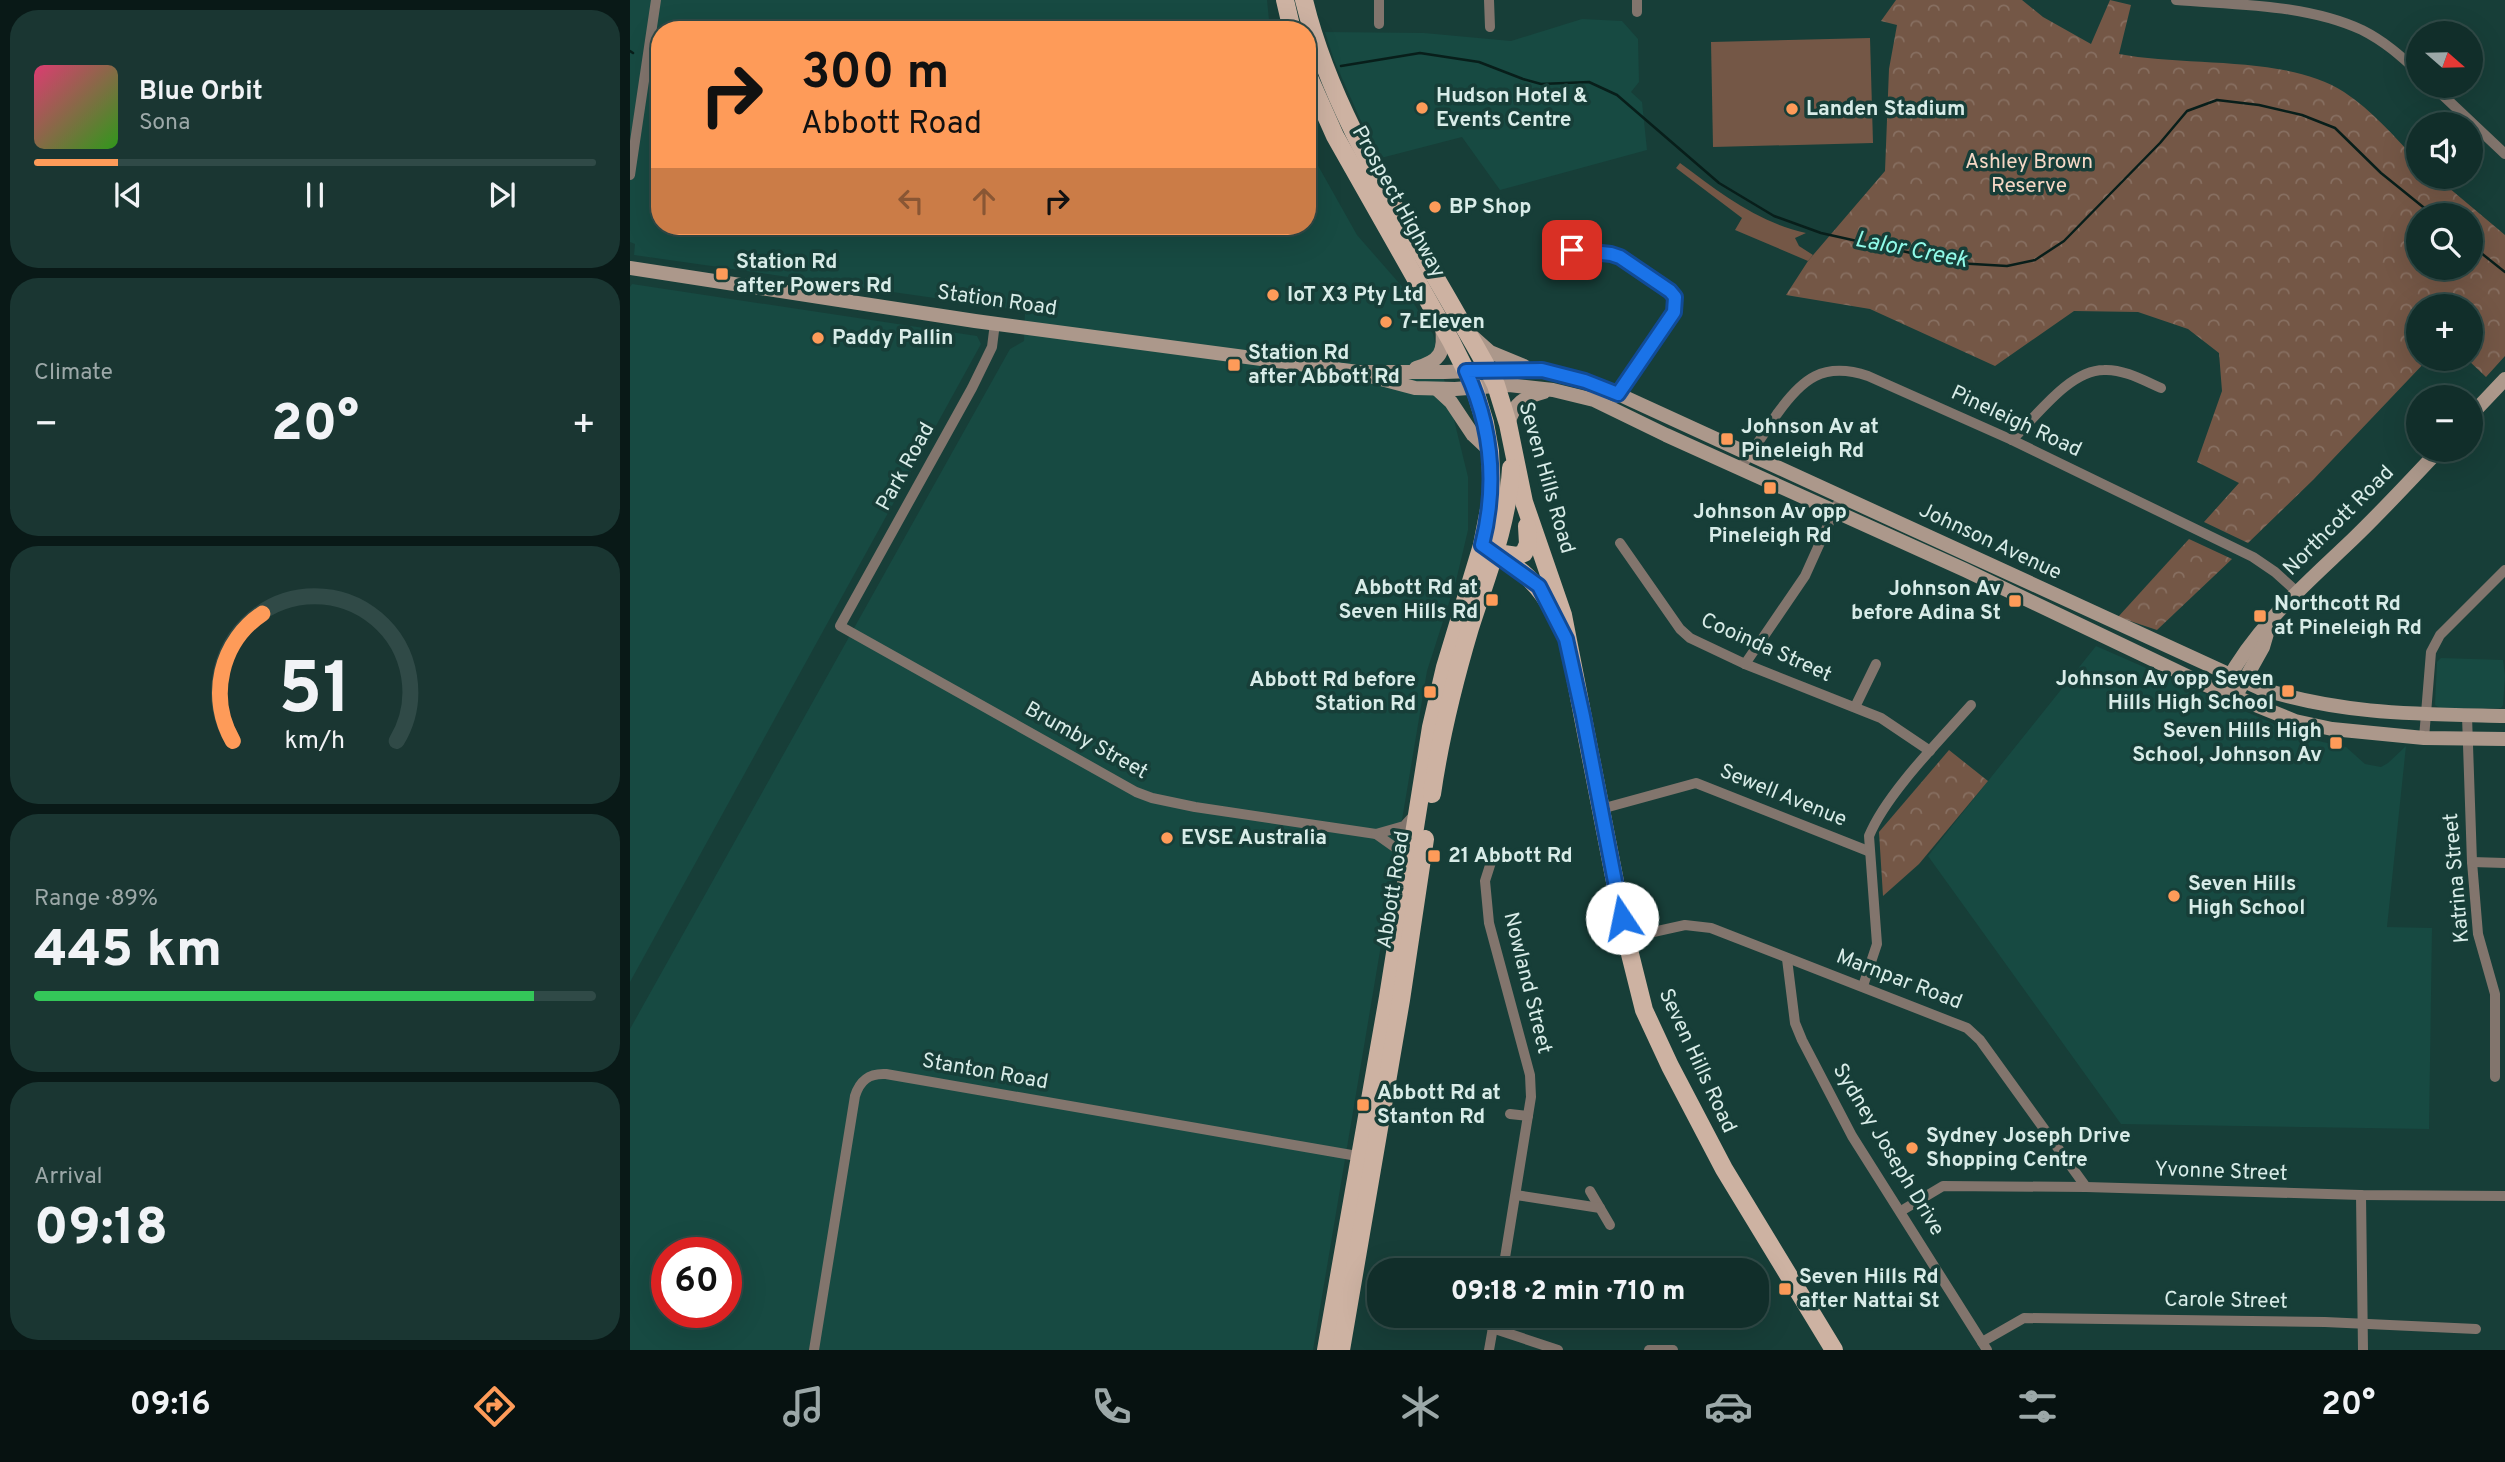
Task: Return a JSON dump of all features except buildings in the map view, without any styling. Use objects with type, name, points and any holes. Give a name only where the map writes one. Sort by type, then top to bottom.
[{"type":"main road","points":[[1285,0],[1290,21]]},
{"type":"main road","name":"Prospect Highway","points":[[1304,0],[1311,21]]},
{"type":"main road","name":"Prospect Highway","points":[[1316,38],[1324,64],[1354,131],[1492,377]]},
{"type":"main road","name":"Prospect Highway","points":[[1316,94],[1335,136],[1470,379]]},
{"type":"main road","name":"Station Road","points":[[630,268],[995,323],[1358,372],[1405,372],[1470,379]]},
{"type":"main road","points":[[1405,372],[1429,364],[1440,355],[1443,343],[1441,326]]},
{"type":"main road","points":[[1466,331],[1490,352],[1542,370]]},
{"type":"main road","name":"Johnson Avenue","points":[[1470,379],[1542,370],[1585,381],[1666,435],[2275,714],[2311,725],[2424,738],[2505,739]]},
{"type":"main road","name":"Station Road","points":[[1358,372],[1399,385],[1438,390],[1470,379]]},
{"type":"main road","name":"Johnson Avenue","points":[[1492,377],[1614,400],[1841,496],[2237,679],[2297,700],[2323,706],[2426,716],[2505,716]]},
{"type":"main road","name":"Seven Hills Road","points":[[1492,377],[1508,424],[1524,502],[1563,615],[1626,938],[1644,1010],[1724,1169],[1834,1350]]},
{"type":"main road","name":"Seven Hills Road","points":[[1470,379],[1485,423],[1490,451]]},
{"type":"main road","points":[[2483,402],[2505,379]]},
{"type":"main road","points":[[1438,390],[1451,402],[1473,435],[1490,451]]},
{"type":"main road","points":[[1508,424],[1513,410],[1523,399],[1553,390]]},
{"type":"main road","name":"Abbott Road","points":[[1340,1350],[1401,917],[1438,692],[1508,500],[1511,443]]},
{"type":"main road","name":"Abbott Road","points":[[1326,1350],[1367,1158],[1438,760],[1488,549],[1492,494],[1490,451]]},
{"type":"main road","name":"Northcott Road","points":[[2229,695],[2237,679],[2263,647],[2271,622],[2297,592],[2377,516],[2428,462]]},
{"type":"main road","points":[[1488,549],[1517,556],[1527,550],[1524,502]]},
{"type":"main road","name":"Seven Hills Road","points":[[1488,549],[1539,586],[1566,639]]},
{"type":"street","points":[[653,21],[656,0]]},
{"type":"street","points":[[1379,0],[1379,24]]},
{"type":"street","points":[[1489,0],[1490,27]]},
{"type":"street","points":[[2176,0],[2319,15],[2372,36],[2406,61]]},
{"type":"street","points":[[630,175],[651,34]]},
{"type":"street","points":[[2445,98],[2505,154]]},
{"type":"street","points":[[1552,248],[1620,257],[1674,296],[1674,312],[1614,400]]},
{"type":"street","name":"Park Road","points":[[840,626],[972,388],[992,346],[995,323]]},
{"type":"street","points":[[2012,440],[2062,390],[2088,372],[2106,369],[2161,387]]},
{"type":"street","name":"Pineleigh Road","points":[[1740,468],[1800,385],[1818,374],[1835,370],[1852,371],[2012,440],[2253,557],[2297,592]]},
{"type":"street","points":[[1745,664],[1805,576],[1841,496]]},
{"type":"street","name":"Cooinda Street","points":[[1620,543],[1680,629],[1690,638],[1745,664],[1855,707],[1896,727],[1930,751]]},
{"type":"street","points":[[2424,738],[2431,652],[2440,635],[2505,570]]},
{"type":"street","name":"Brumby Street","points":[[840,626],[1152,799],[1376,834],[1404,827],[1418,807]]},
{"type":"street","points":[[1855,707],[1876,664]]},
{"type":"street","points":[[1864,986],[1877,944],[1868,851],[1869,836],[1875,822],[1930,751],[1971,705]]},
{"type":"street","name":"Katrina Street","points":[[2467,716],[2472,862],[2478,934],[2495,994],[2495,1077]]},
{"type":"street","name":"Sewell Avenue","points":[[1601,808],[1696,783],[1868,851]]},
{"type":"street","points":[[1376,834],[1400,851],[1402,864],[1398,893],[1401,917]]},
{"type":"street","name":"Nowland Street","points":[[1492,859],[1485,881],[1489,923],[1530,1075],[1531,1097],[1505,1258]]},
{"type":"street","points":[[2472,862],[2505,863]]},
{"type":"street","name":"Marnpar Road","points":[[1626,938],[1685,925],[1711,928],[1967,1028],[1980,1040],[2087,1187]]},
{"type":"street","name":"Sydney Joseph Drive","points":[[1787,959],[1795,1023],[1802,1040],[1852,1136],[1984,1346]]},
{"type":"street","name":"Stanton Road","points":[[814,1350],[855,1096],[858,1085],[870,1075],[886,1074],[1367,1158]]},
{"type":"street","points":[[1510,1114],[1528,1116]]},
{"type":"street","name":"Yvonne Street","points":[[1900,1211],[1943,1186],[2505,1196]]},
{"type":"street","points":[[1590,1191],[1610,1225]]},
{"type":"street","points":[[1516,1195],[1600,1208]]},
{"type":"street","points":[[2361,1195],[2363,1350]]},
{"type":"street","name":"Carole Street","points":[[1984,1346],[2024,1318],[2311,1322],[2476,1329]]},
{"type":"street","points":[[1489,1350],[1492,1328],[1558,1350]]},
{"type":"street","points":[[1649,1350],[1673,1350]]},
{"type":"shaded area","points":[[630,0],[1267,0],[1269,21],[651,21],[651,235],[1316,235],[1316,162],[1357,235],[1406,291],[1433,334],[1468,477],[1468,530],[1456,581],[1427,671],[1313,1350],[630,1350],[630,1029],[1010,349],[1024,341],[1025,311],[634,255],[635,244],[630,242]]},
{"type":"shaded area","points":[[1582,19],[1622,21],[1638,39],[1639,82],[1631,92],[1642,102],[1647,150],[1500,190],[1462,137],[1381,158],[1360,119],[1334,60],[1325,32],[1424,33],[1511,41]]},
{"type":"shaded area","points":[[632,284],[977,336],[981,344],[630,982],[630,287]]},
{"type":"shaded area","name":"Seven Hills High School","points":[[2096,646],[2272,723],[2286,734],[2346,747],[2365,764],[2381,767],[2406,746],[2387,927],[2432,928],[2429,1129],[2121,1124],[1928,856]]},
{"type":"shaded area","points":[[2441,658],[2503,660],[2505,676],[2501,708],[2440,708],[2435,705],[2437,662]]},
{"type":"green space","name":"Ashley Brown Reserve","points":[[1896,0],[2022,0],[2043,17],[2091,44],[2110,0],[2131,5],[2119,54],[2266,67],[2321,80],[2344,92],[2373,115],[2406,149],[2406,189],[2450,189],[2467,203],[2406,203],[2406,280],[2483,280],[2483,217],[2505,235],[2505,356],[2486,377],[2480,371],[2483,371],[2483,294],[2406,294],[2406,371],[2417,371],[2313,480],[2248,543],[2204,522],[2239,483],[2197,462],[2222,391],[2219,353],[2188,329],[2138,312],[2074,311],[1995,366],[1870,309],[1786,295],[1808,261],[1885,171],[1889,69],[1897,25],[1881,21]]},
{"type":"green space","name":"Landen Stadium","points":[[1870,38],[1873,143],[1713,147],[1711,42]]},
{"type":"green space","points":[[1680,163],[1755,214],[1806,233],[1795,238],[1799,246],[1813,255],[1808,261],[1735,230],[1742,218],[1676,168]]},
{"type":"green space","points":[[2189,539],[2232,559],[2157,630],[2118,617]]},
{"type":"green space","points":[[1949,750],[1988,781],[1919,864],[1883,896],[1879,832]]},
{"type":"waterway","name":"Lalor Creek","points":[[1341,66],[1420,53],[1479,62],[1541,84],[1589,82],[1617,95],[1719,183],[1774,216],[1821,233],[1956,263],[2007,266],[2035,260],[2064,241],[2160,143],[2187,111],[2217,100],[2259,105],[2302,115],[2335,128],[2381,173],[2418,203]]},
{"type":"waterway","name":"Lalor Creek","points":[[2483,255],[2505,272]]},
{"type":"place","name":"Hudson Hotel & Events Centre","points":[[1422,108]]},
{"type":"place","name":"Landen Stadium","points":[[1792,109]]},
{"type":"place","name":"BP Shop","points":[[1435,207]]},
{"type":"place","name":"Station Rd after Powers Rd","points":[[722,274]]},
{"type":"place","name":"IoT X3 Pty Ltd","points":[[1273,295]]},
{"type":"place","name":"7-Eleven","points":[[1386,322]]},
{"type":"place","name":"Paddy Pallin","points":[[818,338]]},
{"type":"place","name":"Station Rd after Abbott Rd","points":[[1234,365]]},
{"type":"place","name":"Johnson Av at Pineleigh Rd","points":[[1727,439]]},
{"type":"place","name":"Johnson Av opp Pineleigh Rd","points":[[1770,488]]},
{"type":"place","name":"Abbott Rd at Seven Hills Rd","points":[[1492,600]]},
{"type":"place","name":"Johnson Av before Adina St","points":[[2015,601]]},
{"type":"place","name":"Northcott Rd at Pineleigh Rd","points":[[2260,616]]},
{"type":"place","name":"Johnson Av opp Seven Hills High School","points":[[2288,691]]},
{"type":"place","name":"Abbott Rd before Station Rd","points":[[1430,692]]},
{"type":"place","name":"Seven Hills High School, Johnson Av","points":[[2336,743]]},
{"type":"place","name":"EVSE Australia","points":[[1167,838]]},
{"type":"place","name":"21 Abbott Rd","points":[[1434,856]]},
{"type":"place","name":"Seven Hills High School","points":[[2174,896]]},
{"type":"place","name":"Abbott Rd at Stanton Rd","points":[[1363,1105]]},
{"type":"place","name":"Sydney Joseph Drive Shopping Centre","points":[[1912,1148]]},
{"type":"place","name":"Seven Hills Rd after Nattai St","points":[[1785,1289]]},
{"type":"route","points":[[1572,250],[1620,257],[1675,297],[1674,312],[1618,394],[1585,381],[1542,370],[1466,371],[1478,398],[1490,451],[1492,494],[1482,545],[1539,586],[1566,639],[1622,918]]}]
